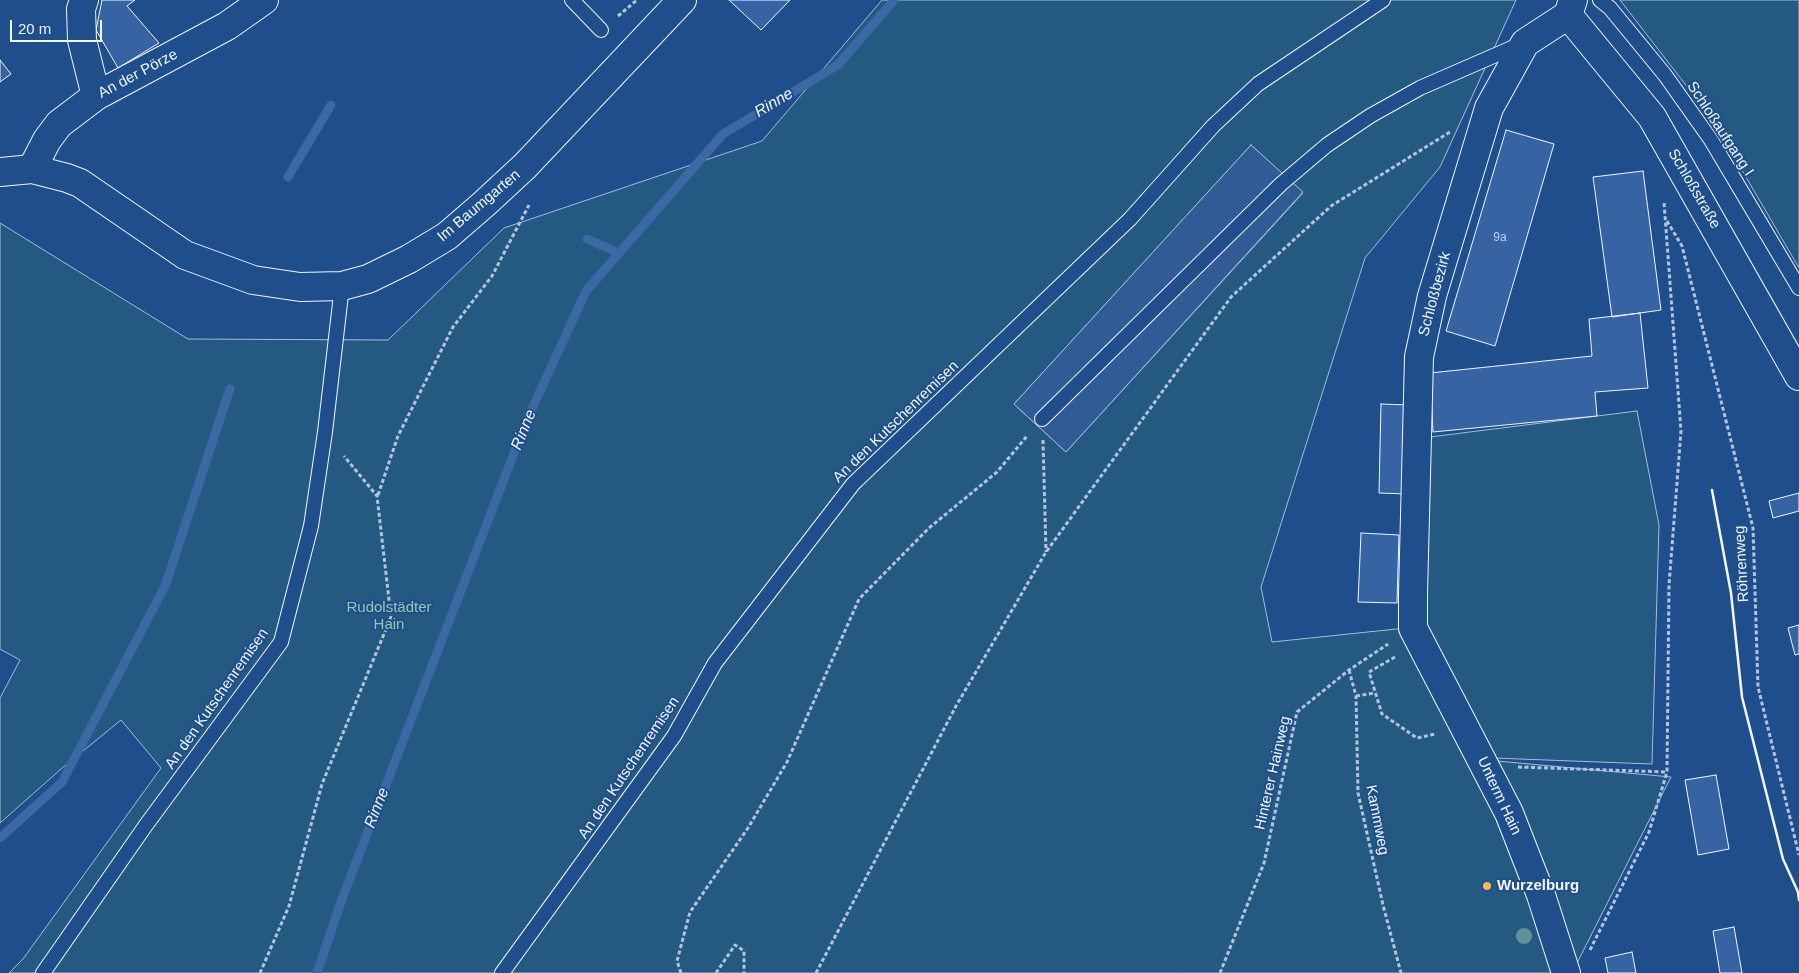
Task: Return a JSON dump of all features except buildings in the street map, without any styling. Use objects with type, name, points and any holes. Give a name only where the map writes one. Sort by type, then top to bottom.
[{"type":"street","points":[[84,0],[81,9],[82,40],[96,96]]},
{"type":"street","name":"An der Pörze","points":[[32,169],[47,140],[60,124],[96,96],[227,26],[264,0]]},
{"type":"street","name":"Im Baumgarten","points":[[0,172],[32,169],[67,178],[80,184],[185,255],[252,280],[300,287],[342,286],[368,280],[409,259],[447,236],[525,166],[682,0]]},
{"type":"street","name":"Schloßbezirk","points":[[1413,628],[1419,357],[1432,296],[1489,108],[1525,43],[1571,7]]},
{"type":"street","name":"Schloßstraße","points":[[1571,7],[1652,117],[1799,376]]},
{"type":"street","name":"Unterm Hain","points":[[1413,628],[1509,813],[1541,896],[1566,973]]},
{"type":"lane","points":[[572,0],[601,30]]},
{"type":"lane","name":"An den Kutschenremisen","points":[[502,973],[674,736],[715,663],[853,484],[1130,219],[1213,126],[1258,84],[1383,0]]},
{"type":"lane","name":"Schloßaufgang I","points":[[1600,0],[1610,8],[1665,75],[1711,140],[1799,288]]},
{"type":"lane","points":[[1042,419],[1281,184],[1327,145],[1370,116],[1420,88],[1525,43]]},
{"type":"lane","name":"An den Kutschenremisen","points":[[43,973],[146,825],[281,642],[311,526],[325,432],[342,286]]},
{"type":"path","points":[[816,973],[956,706],[1046,552],[1232,297],[1331,206],[1489,108]]},
{"type":"path","points":[[260,973],[289,906],[322,784],[391,617],[377,496],[398,436],[453,328],[492,276],[533,196],[525,166]]},
{"type":"path","name":"Röhrenweg","points":[[1667,772],[1669,585],[1681,431],[1667,220],[1682,246],[1753,528],[1758,687],[1799,855]]},
{"type":"path","points":[[1042,419],[1046,552]]},
{"type":"path","points":[[681,973],[677,961],[690,912],[748,828],[788,762],[859,599],[929,528],[997,472],[1042,419]]},
{"type":"path","points":[[325,432],[377,496]]},
{"type":"path","points":[[1413,628],[1409,650],[1370,672],[1382,714],[1418,738],[1464,726]]},
{"type":"path","name":"Hinterer Hainweg","points":[[1220,973],[1264,864],[1297,712],[1349,670],[1413,628]]},
{"type":"path","name":"Kammweg","points":[[1349,670],[1356,696],[1358,793],[1383,905],[1401,973]]},
{"type":"path","points":[[1356,696],[1375,693]]},
{"type":"path","points":[[1486,766],[1667,772],[1649,832],[1587,955]]},
{"type":"path","points":[[716,973],[735,945],[744,950],[744,973]]},
{"type":"green space","name":"Rudolstädter Hain","points":[[882,0],[1516,0],[1440,167],[1365,258],[1261,587],[1272,642],[1406,628],[1475,759],[1671,777],[1572,973],[9,973],[23,959],[161,768],[121,720],[61,769],[0,823],[0,698],[20,660],[0,649],[0,223],[188,339],[388,340],[504,228],[762,141]],"holes":[[[1251,145],[1303,193],[1066,452],[1014,404]]]},
{"type":"green space","points":[[1620,0],[1799,0],[1799,268],[1739,165],[1692,93]]},
{"type":"green space","points":[[1637,411],[1659,525],[1652,764],[1493,758],[1424,633],[1430,437]]},
{"type":"shaded area","points":[[1251,145],[1303,192],[1066,452],[1014,404]]},
{"type":"waterway","name":"Rinne","points":[[317,973],[342,899],[526,422],[586,291],[723,134],[838,65],[894,0]]},
{"type":"waterway","name":"Rinne","points":[[288,177],[331,105]]},
{"type":"waterway","points":[[587,239],[619,253]]},
{"type":"waterway","name":"Rinne","points":[[0,838],[62,782],[165,586],[230,389]]},
{"type":"wall","points":[[1712,490],[1731,593],[1742,697],[1783,859],[1798,892],[1799,900]]},
{"type":"place","name":"Wurzelburg","points":[[1487,886]]}]
